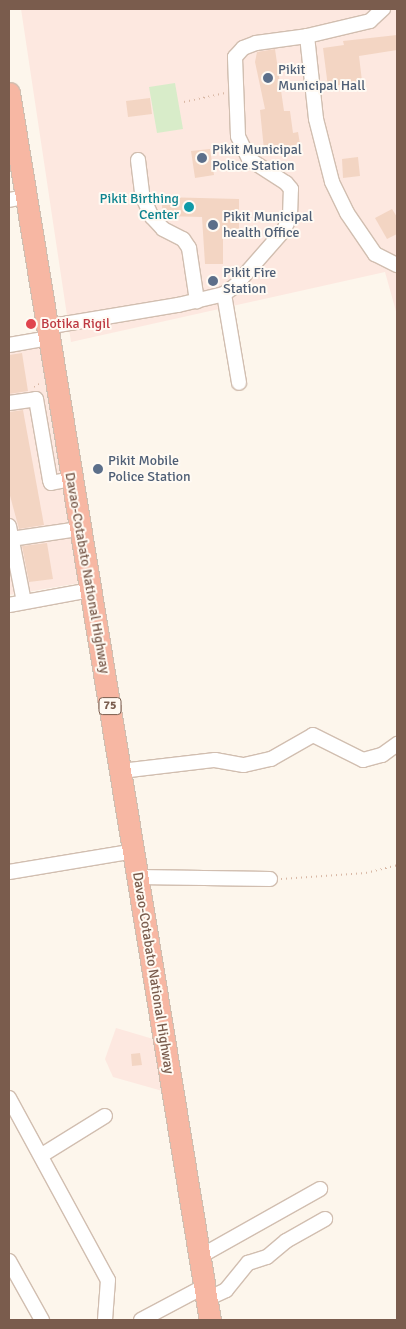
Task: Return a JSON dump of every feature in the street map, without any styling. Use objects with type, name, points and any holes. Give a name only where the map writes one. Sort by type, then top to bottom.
[{"type":"highway","name":"Davao-Cotabato National Highway","points":[[9,93],[17,198],[47,332],[121,771],[210,1320]]},
{"type":"street","points":[[9,345],[47,332],[224,294],[246,274],[284,230],[290,216],[292,198],[286,183],[256,165],[245,154],[238,136],[235,57],[239,52],[256,43],[307,36],[375,20],[383,9]]},
{"type":"street","points":[[307,36],[316,119],[332,182],[347,213],[375,254],[397,265]]},
{"type":"street","points":[[138,160],[142,195],[152,217],[163,229],[183,239],[189,248],[197,301]]},
{"type":"street","points":[[224,294],[239,383]]},
{"type":"street","points":[[9,403],[36,399],[51,483],[71,479]]},
{"type":"street","points":[[39,421],[61,417]]},
{"type":"street","points":[[24,602],[11,542],[79,529]]},
{"type":"street","points":[[9,605],[90,590]]},
{"type":"street","points":[[121,771],[215,760],[244,765],[279,755],[313,735],[363,760],[382,755],[397,744]]},
{"type":"street","points":[[9,872],[134,851]]},
{"type":"street","points":[[138,877],[270,879]]},
{"type":"street","points":[[9,1098],[42,1155],[108,1280],[104,1320]]},
{"type":"street","points":[[42,1155],[105,1116]]},
{"type":"street","points":[[199,1257],[320,1189]]},
{"type":"street","points":[[141,1320],[206,1292],[226,1290],[248,1263],[267,1257],[286,1241],[325,1218]]},
{"type":"street","points":[[9,1261],[42,1320]]},
{"type":"path","points":[[184,102],[235,91]]},
{"type":"path","points":[[270,879],[366,873],[397,865]]},
{"type":"shaded area","points":[[21,9],[397,9],[397,315],[385,272],[71,342]]},
{"type":"shaded area","points":[[42,345],[80,583],[9,595],[9,351]]},
{"type":"shaded area","points":[[116,1028],[160,1041],[166,1092],[113,1077],[105,1059]]},
{"type":"green space","points":[[175,83],[183,129],[157,133],[149,87]]},
{"type":"building","points":[[397,35],[397,50],[359,56],[362,81],[328,87],[323,48],[344,45],[343,41]]},
{"type":"building","points":[[275,49],[284,111],[290,111],[293,133],[298,132],[300,144],[264,150],[260,110],[265,109],[255,62],[257,52]]},
{"type":"building","points":[[150,98],[152,114],[128,117],[126,101]]},
{"type":"building","name":"Pikit Municipal Police Station","points":[[210,149],[214,175],[195,178],[191,151]]},
{"type":"building","points":[[358,157],[360,176],[343,178],[342,159]]},
{"type":"building","points":[[161,197],[239,199],[239,232],[223,232],[223,264],[205,264],[202,217],[163,216]]},
{"type":"building","points":[[392,209],[397,217],[397,234],[387,239],[375,218]]},
{"type":"building","points":[[22,353],[28,391],[9,394],[9,355]]},
{"type":"building","points":[[23,410],[44,525],[19,529],[9,492],[9,412]]},
{"type":"building","points":[[47,543],[53,579],[29,582],[22,546]]},
{"type":"building","points":[[140,1053],[142,1065],[132,1066],[131,1054]]},
{"type":"place","name":"Pikit Municipal Hall","points":[[268,78]]},
{"type":"place","name":"Pikit Municipal Police Station","points":[[202,158]]},
{"type":"place","name":"Pikit Birthing Center","points":[[189,207]]},
{"type":"place","name":"Pikit Municipal health Office","points":[[213,225]]},
{"type":"place","name":"Pikit Fire Station","points":[[213,281]]},
{"type":"place","name":"Botika Rigil","points":[[31,324]]},
{"type":"place","name":"Pikit Mobile Police Station","points":[[98,469]]}]
